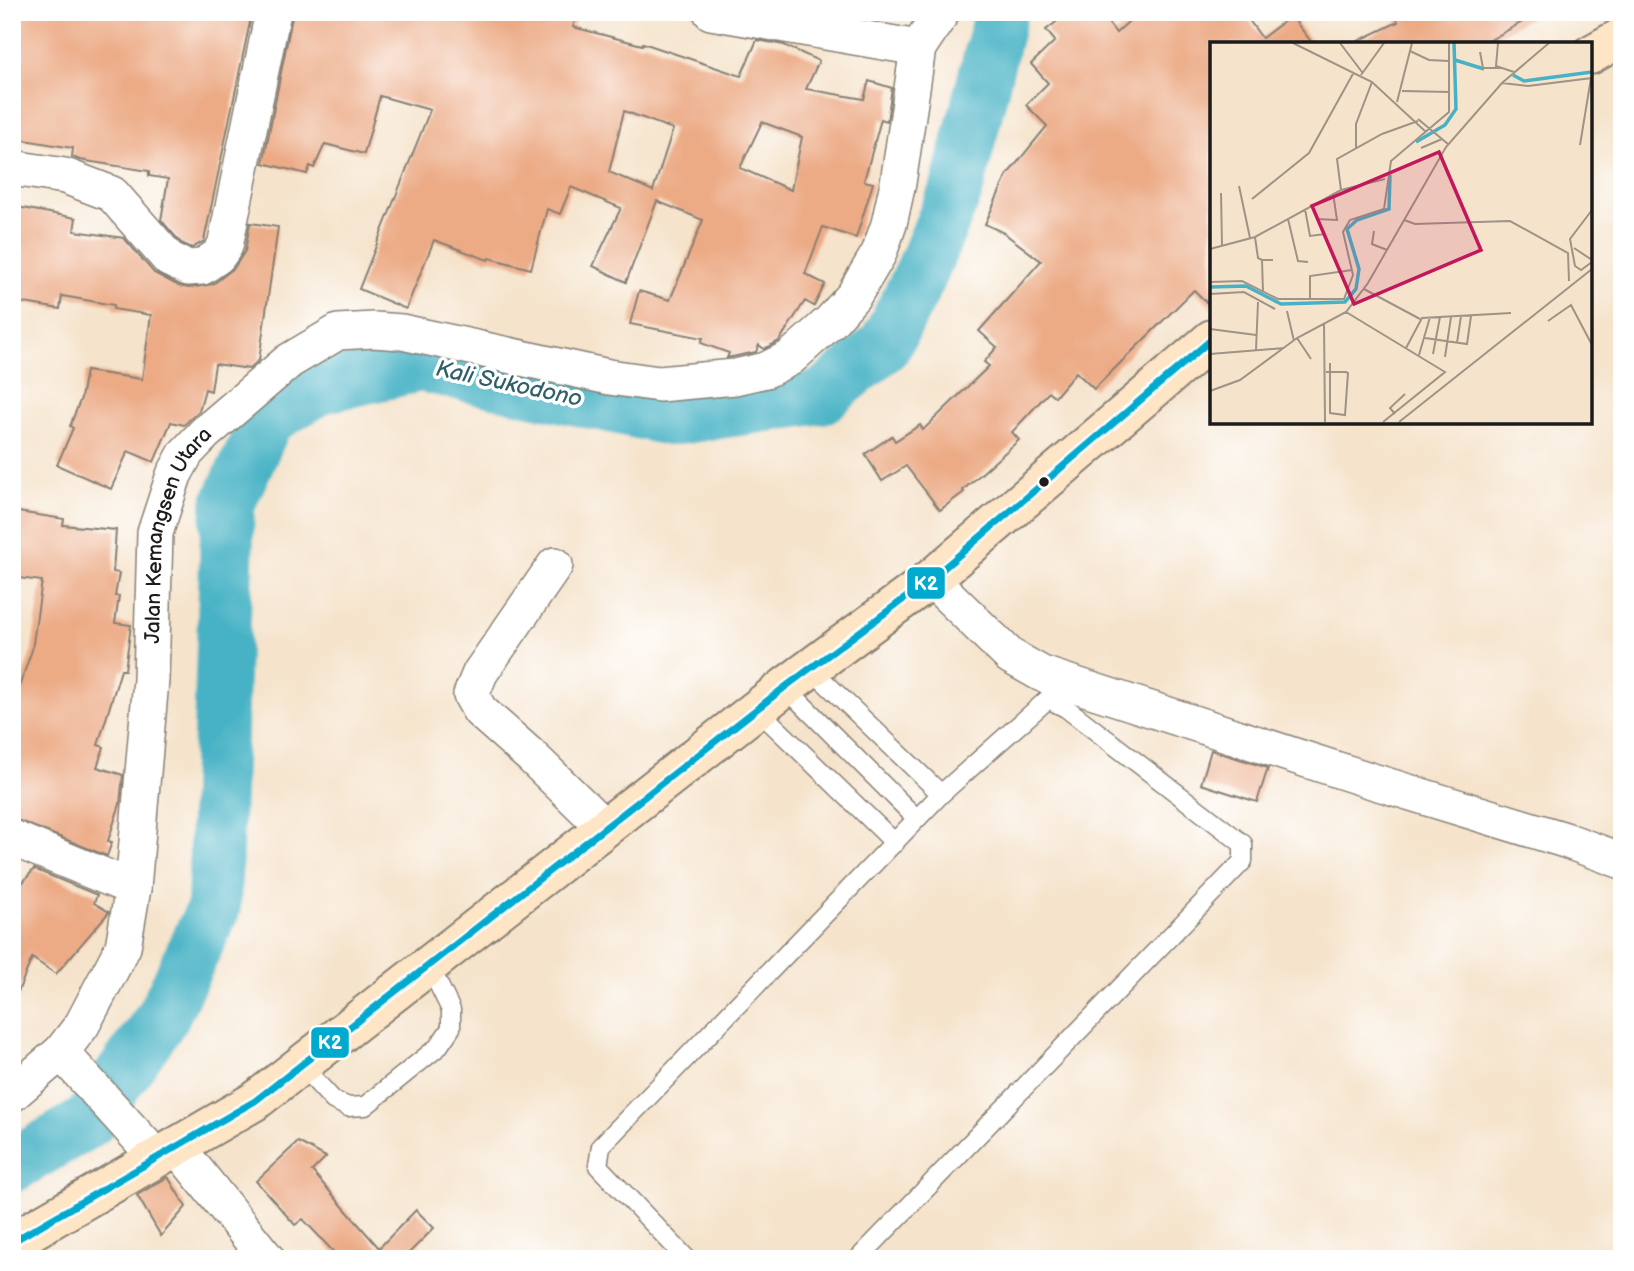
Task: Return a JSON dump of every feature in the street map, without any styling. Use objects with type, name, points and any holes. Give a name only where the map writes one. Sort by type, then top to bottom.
[{"type":"main road","points":[[1592,54],[1622,37]]},
{"type":"main road","points":[[12,1242],[255,1101],[784,688],[931,579],[1210,341]]},
{"type":"street","points":[[12,168],[65,176],[112,194],[169,259],[188,268],[202,267],[218,256],[225,246],[273,12]]},
{"type":"street","points":[[711,12],[918,48],[942,12]]},
{"type":"street","name":"Jalan Kemangsen Utara","points":[[12,1094],[66,1058],[123,947],[133,888],[150,680],[155,533],[174,475],[186,453],[205,433],[289,361],[338,332],[402,332],[609,377],[659,384],[735,377],[766,370],[790,358],[831,321],[854,295],[879,253],[889,224],[908,128],[918,48]]},
{"type":"street","points":[[555,565],[480,673],[471,695],[480,711],[605,828]]},
{"type":"street","points":[[931,579],[1010,656],[1042,674],[1565,840],[1622,861]]},
{"type":"street","points":[[12,838],[133,888]]},
{"type":"street","points":[[66,1058],[120,1115],[167,1152],[267,1259]]},
{"type":"lane","points":[[784,688],[941,794]]},
{"type":"lane","points":[[784,688],[917,819]]},
{"type":"lane","points":[[784,688],[895,843]]},
{"type":"lane","points":[[687,1259],[598,1166],[601,1146],[941,794],[1048,699],[1066,708],[1242,844],[1243,861],[858,1259]]},
{"type":"lane","points":[[301,1065],[333,1100],[348,1107],[365,1106],[438,1047],[451,1028],[451,1010],[429,965]]},
{"type":"building","points":[[12,12],[150,12],[224,19],[225,12],[252,12],[204,241],[192,248],[181,243],[161,220],[168,179],[149,176],[149,171],[80,160],[72,157],[73,148],[12,138],[12,107],[16,81],[12,80]]},
{"type":"building","points":[[293,12],[511,12],[530,18],[532,12],[578,12],[573,27],[642,45],[643,43],[741,76],[757,40],[784,45],[819,61],[806,89],[864,99],[869,81],[892,88],[887,121],[881,119],[864,181],[873,183],[856,238],[823,227],[805,274],[825,284],[814,306],[805,301],[779,341],[764,349],[759,345],[756,352],[727,358],[729,353],[701,343],[703,338],[630,324],[639,291],[670,300],[703,220],[657,201],[626,282],[593,266],[621,208],[571,187],[560,214],[547,209],[531,269],[489,258],[488,260],[434,240],[406,309],[359,289],[430,110],[380,96],[364,154],[325,144],[314,168],[310,166],[307,174],[263,163]],"holes":[[[624,111],[673,129],[653,191],[609,172]],[[762,122],[802,137],[791,190],[740,168]]]},
{"type":"building","points":[[1069,12],[1100,12],[1116,33],[1139,12],[1243,12],[1262,38],[1291,16],[1311,42],[1210,42],[1210,306],[1194,290],[1094,389],[1076,372],[1055,397],[1049,392],[1012,432],[1019,440],[963,490],[964,492],[940,510],[906,466],[882,481],[865,454],[892,436],[895,441],[920,425],[923,430],[989,366],[984,362],[997,347],[979,331],[1041,261],[1004,233],[985,224],[1007,175],[1047,126],[1026,105],[1048,83],[1031,64],[1055,41],[1046,30]]},
{"type":"building","points":[[1395,12],[1540,12],[1487,42],[1356,42],[1398,22]]},
{"type":"building","points":[[12,206],[76,218],[74,231],[124,238],[154,273],[179,286],[189,288],[213,284],[234,268],[245,251],[250,223],[278,227],[259,360],[249,369],[215,364],[211,391],[205,389],[199,411],[184,425],[171,422],[154,462],[128,451],[111,489],[57,465],[73,428],[70,426],[81,398],[86,371],[142,379],[151,315],[62,296],[60,309],[12,301]]},
{"type":"building","points":[[12,511],[64,519],[63,525],[116,530],[113,572],[119,573],[115,596],[119,596],[115,623],[131,625],[125,670],[121,670],[98,745],[104,747],[97,767],[123,775],[120,804],[108,841],[112,842],[107,856],[12,818],[12,707],[32,650],[42,581],[12,577]]},
{"type":"building","points":[[1211,750],[1268,768],[1257,802],[1201,784]]},
{"type":"building","points":[[34,869],[97,895],[94,903],[109,912],[56,974],[32,958],[12,1006],[12,895]]},
{"type":"building","points":[[298,1142],[326,1157],[312,1171],[379,1248],[416,1210],[434,1228],[403,1259],[340,1259],[303,1219],[295,1225],[256,1181]]},
{"type":"building","points":[[168,1177],[186,1207],[161,1236],[137,1195]]},
{"type":"waterway","name":"Kali Sukodono","points":[[12,1166],[89,1121],[163,1016],[214,907],[228,504],[267,419],[321,387],[421,365],[670,419],[822,397],[885,345],[919,278],[957,188],[1001,12]]},
{"type":"transit line","name":"K2","points":[[12,1242],[255,1101],[785,687],[931,579],[1210,341]]}]
